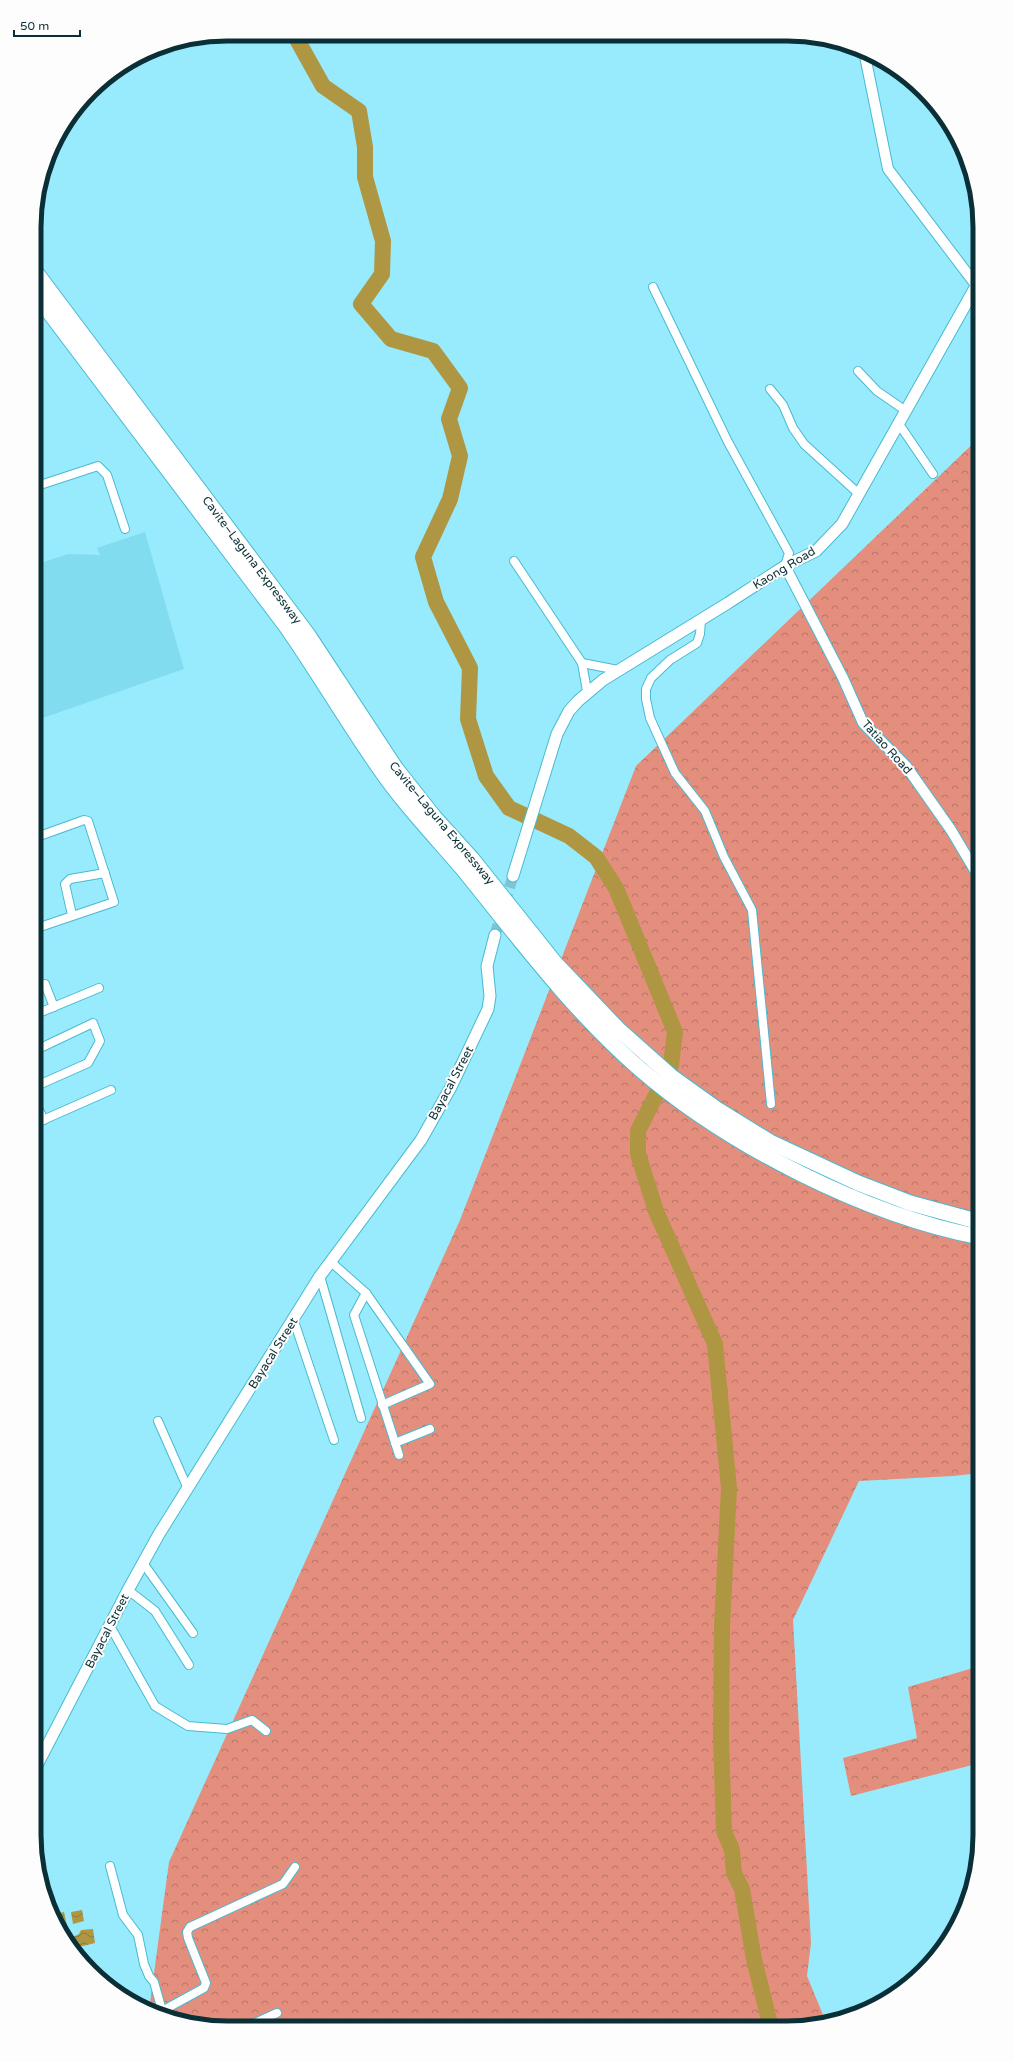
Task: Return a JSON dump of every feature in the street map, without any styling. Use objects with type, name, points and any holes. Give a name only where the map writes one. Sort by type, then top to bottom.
[{"type":"highway","name":"Cavite–Laguna Expressway","points":[[41,279],[308,635],[396,769],[434,817],[472,859],[554,963],[618,1029],[715,1117],[771,1158],[842,1192],[904,1216],[973,1235]]},
{"type":"highway","name":"Cavite–Laguna Expressway","points":[[41,301],[282,621],[322,677],[378,767],[402,799],[462,868],[546,973],[614,1044],[666,1090],[715,1117],[858,1184],[910,1203],[973,1220]]},
{"type":"main road","name":"Kaong Road","points":[[513,876],[545,768],[562,723],[569,711],[587,691],[618,670],[701,620],[784,566],[816,550],[842,524],[973,291]]},
{"type":"main road","name":"Bayacal Street","points":[[41,1758],[128,1590],[188,1488],[294,1321],[320,1276],[421,1140],[451,1087],[488,1009],[490,996],[487,966],[495,936]]},
{"type":"street","points":[[866,58],[888,169],[973,276]]},
{"type":"street","points":[[654,287],[728,442],[789,553],[784,566]]},
{"type":"street","points":[[858,371],[877,391],[906,411]]},
{"type":"street","points":[[770,389],[783,405],[793,428],[804,444],[859,494]]},
{"type":"street","points":[[899,424],[933,474]]},
{"type":"street","points":[[41,485],[98,466],[107,475],[125,529]]},
{"type":"street","points":[[514,561],[582,663],[587,691]]},
{"type":"street","name":"Tatiao Road","points":[[784,566],[843,678],[863,723],[906,766],[951,830],[973,867]]},
{"type":"street","points":[[701,620],[700,634],[697,643],[670,660],[651,678],[646,689],[646,699],[650,718],[675,773],[705,810],[724,857],[752,910],[771,1104]]},
{"type":"street","points":[[582,663],[618,670]]},
{"type":"street","points":[[41,835],[84,820],[88,821],[114,902],[41,927]]},
{"type":"street","points":[[72,915],[65,884],[70,879],[105,873]]},
{"type":"street","points":[[41,986],[45,984],[54,1007]]},
{"type":"street","points":[[41,1012],[99,988]]},
{"type":"street","points":[[41,1048],[93,1022],[100,1041],[88,1063],[41,1084]]},
{"type":"street","points":[[41,1121],[111,1090]]},
{"type":"street","points":[[41,1114],[44,1120]]},
{"type":"street","points":[[331,1262],[366,1293],[430,1384],[382,1405]]},
{"type":"street","points":[[320,1276],[361,1418]]},
{"type":"street","points":[[366,1293],[354,1315],[399,1454]]},
{"type":"street","points":[[294,1321],[334,1440]]},
{"type":"street","points":[[158,1421],[188,1488]]},
{"type":"street","points":[[395,1443],[430,1429]]},
{"type":"street","points":[[143,1563],[193,1633]]},
{"type":"street","points":[[128,1590],[155,1611],[188,1665]]},
{"type":"street","points":[[110,1626],[155,1706],[188,1726],[227,1729],[252,1720],[266,1731]]},
{"type":"street","points":[[110,1866],[123,1915],[138,1935],[144,1964],[149,1976],[154,1982],[161,2009]]},
{"type":"street","points":[[166,2011],[204,1988],[206,1983],[188,1938],[187,1932],[190,1927],[283,1884],[295,1868]]},
{"type":"street","points":[[259,2021],[277,2013]]},
{"type":"shaded area","points":[[145,532],[184,669],[41,719],[41,563],[68,554],[100,555],[97,548]]},
{"type":"green space","points":[[973,444],[973,1474],[859,1481],[793,1620],[811,1943],[807,1976],[824,2017],[799,2021],[215,2021],[179,2015],[156,2007],[150,2004],[169,1862],[460,1220],[636,766]]},
{"type":"green space","points":[[973,1668],[973,1765],[851,1796],[843,1758],[917,1738],[908,1687]]},
{"type":"water","points":[[82,1910],[84,1921],[73,1924],[71,1912]]},
{"type":"water","points":[[64,1912],[68,1932],[60,1917],[58,1913]]},
{"type":"water","points":[[93,1929],[95,1943],[83,1946],[78,1945],[71,1936],[73,1937],[79,1934],[81,1930]]},
{"type":"waterway","points":[[298,41],[323,86],[359,111],[365,147],[365,177],[383,241],[382,274],[361,304],[391,339],[433,351],[460,388],[449,419],[460,456],[450,499],[423,557],[436,602],[470,668],[468,719],[486,776],[509,808],[569,836],[596,857],[616,888],[675,1032],[671,1065],[638,1131],[638,1154],[656,1211],[715,1344],[729,1488],[722,1626],[721,1737],[724,1831],[732,1850],[734,1873],[742,1889],[754,1959],[769,2021]]},
{"type":"tunnel","points":[[495,935],[513,876]]}]
